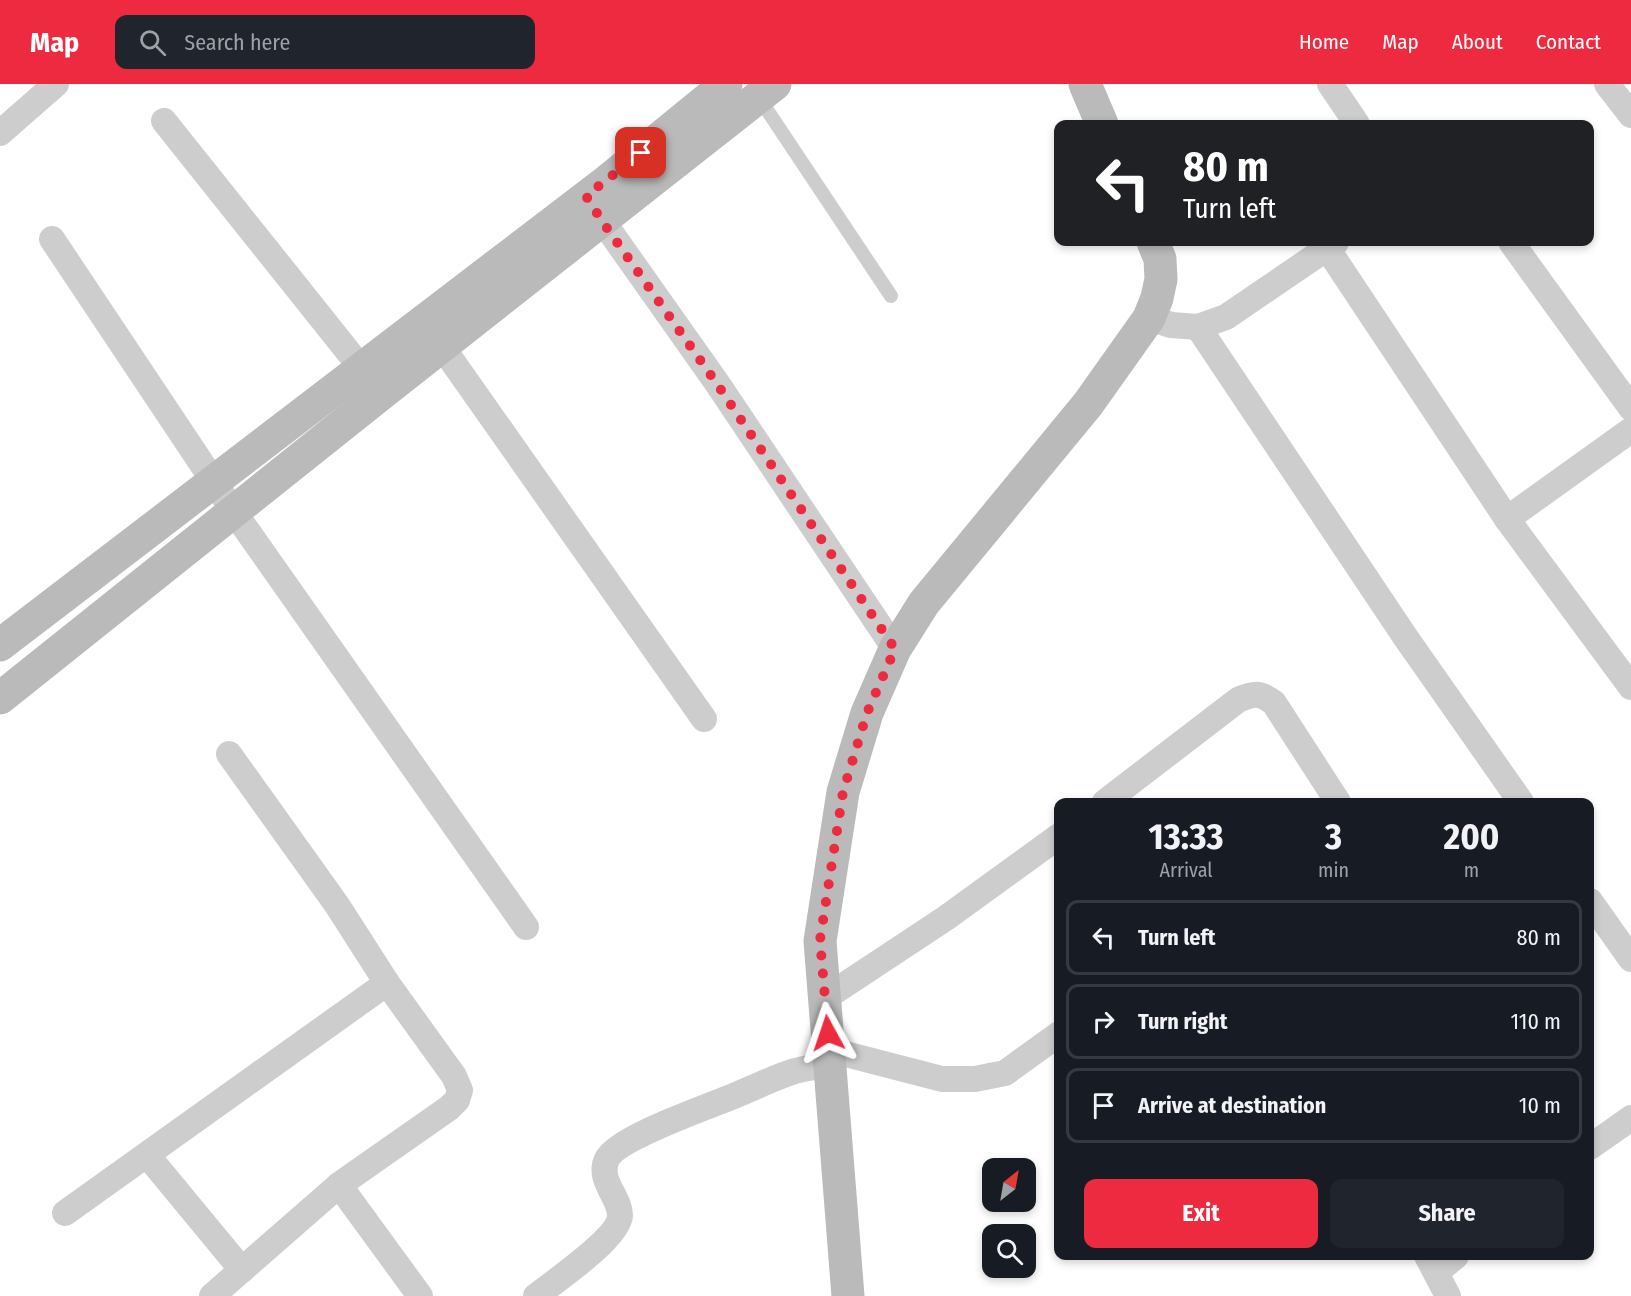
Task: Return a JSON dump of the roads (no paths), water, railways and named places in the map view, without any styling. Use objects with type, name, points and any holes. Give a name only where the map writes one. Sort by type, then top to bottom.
[{"type":"street","points":[[0,133],[56,84]]},
{"type":"street","points":[[0,698],[442,348],[726,84]]},
{"type":"street","points":[[1085,84],[1100,120]]},
{"type":"street","points":[[1330,84],[1354,120]]},
{"type":"street","points":[[1607,84],[1631,115]]},
{"type":"street","points":[[0,645],[425,320],[767,91]]},
{"type":"street","points":[[164,121],[362,369]]},
{"type":"street","points":[[594,209],[717,384],[895,649]]},
{"type":"street","points":[[52,239],[234,512],[526,927]]},
{"type":"street","points":[[848,1296],[820,940],[843,792],[867,713],[895,649],[924,603],[1088,404],[1149,318],[1161,279],[1160,259],[1155,246]]},
{"type":"street","points":[[1149,318],[1171,325],[1198,327],[1226,317],[1330,246]]},
{"type":"street","points":[[1332,246],[1507,519],[1627,673]]},
{"type":"street","points":[[1514,246],[1631,408]]},
{"type":"street","points":[[425,320],[442,348],[704,719]]},
{"type":"street","points":[[1198,327],[1406,638],[1518,798]]},
{"type":"street","points":[[1507,519],[1631,430]]},
{"type":"street","points":[[138,540],[158,572]]},
{"type":"street","points":[[1110,798],[1238,700],[1257,694],[1274,703],[1335,798]]},
{"type":"street","points":[[212,1296],[339,1185],[449,1108],[460,1095],[454,1076],[387,983],[337,905],[229,754]]},
{"type":"street","points":[[825,998],[946,918],[1054,840]]},
{"type":"street","points":[[1594,907],[1631,959]]},
{"type":"street","points":[[64,1214],[387,983]]},
{"type":"street","points":[[536,1296],[603,1242],[619,1222],[620,1213],[608,1186],[604,1166],[608,1156],[617,1148],[644,1133],[830,1057],[942,1079],[975,1078],[1005,1073],[1054,1038]]},
{"type":"street","points":[[1594,1145],[1631,1118]]},
{"type":"street","points":[[147,1155],[242,1270]]},
{"type":"street","points":[[339,1185],[420,1296]]},
{"type":"street","points":[[1432,1264],[1448,1296]]},
{"type":"lane","points":[[767,91],[891,296]]}]
